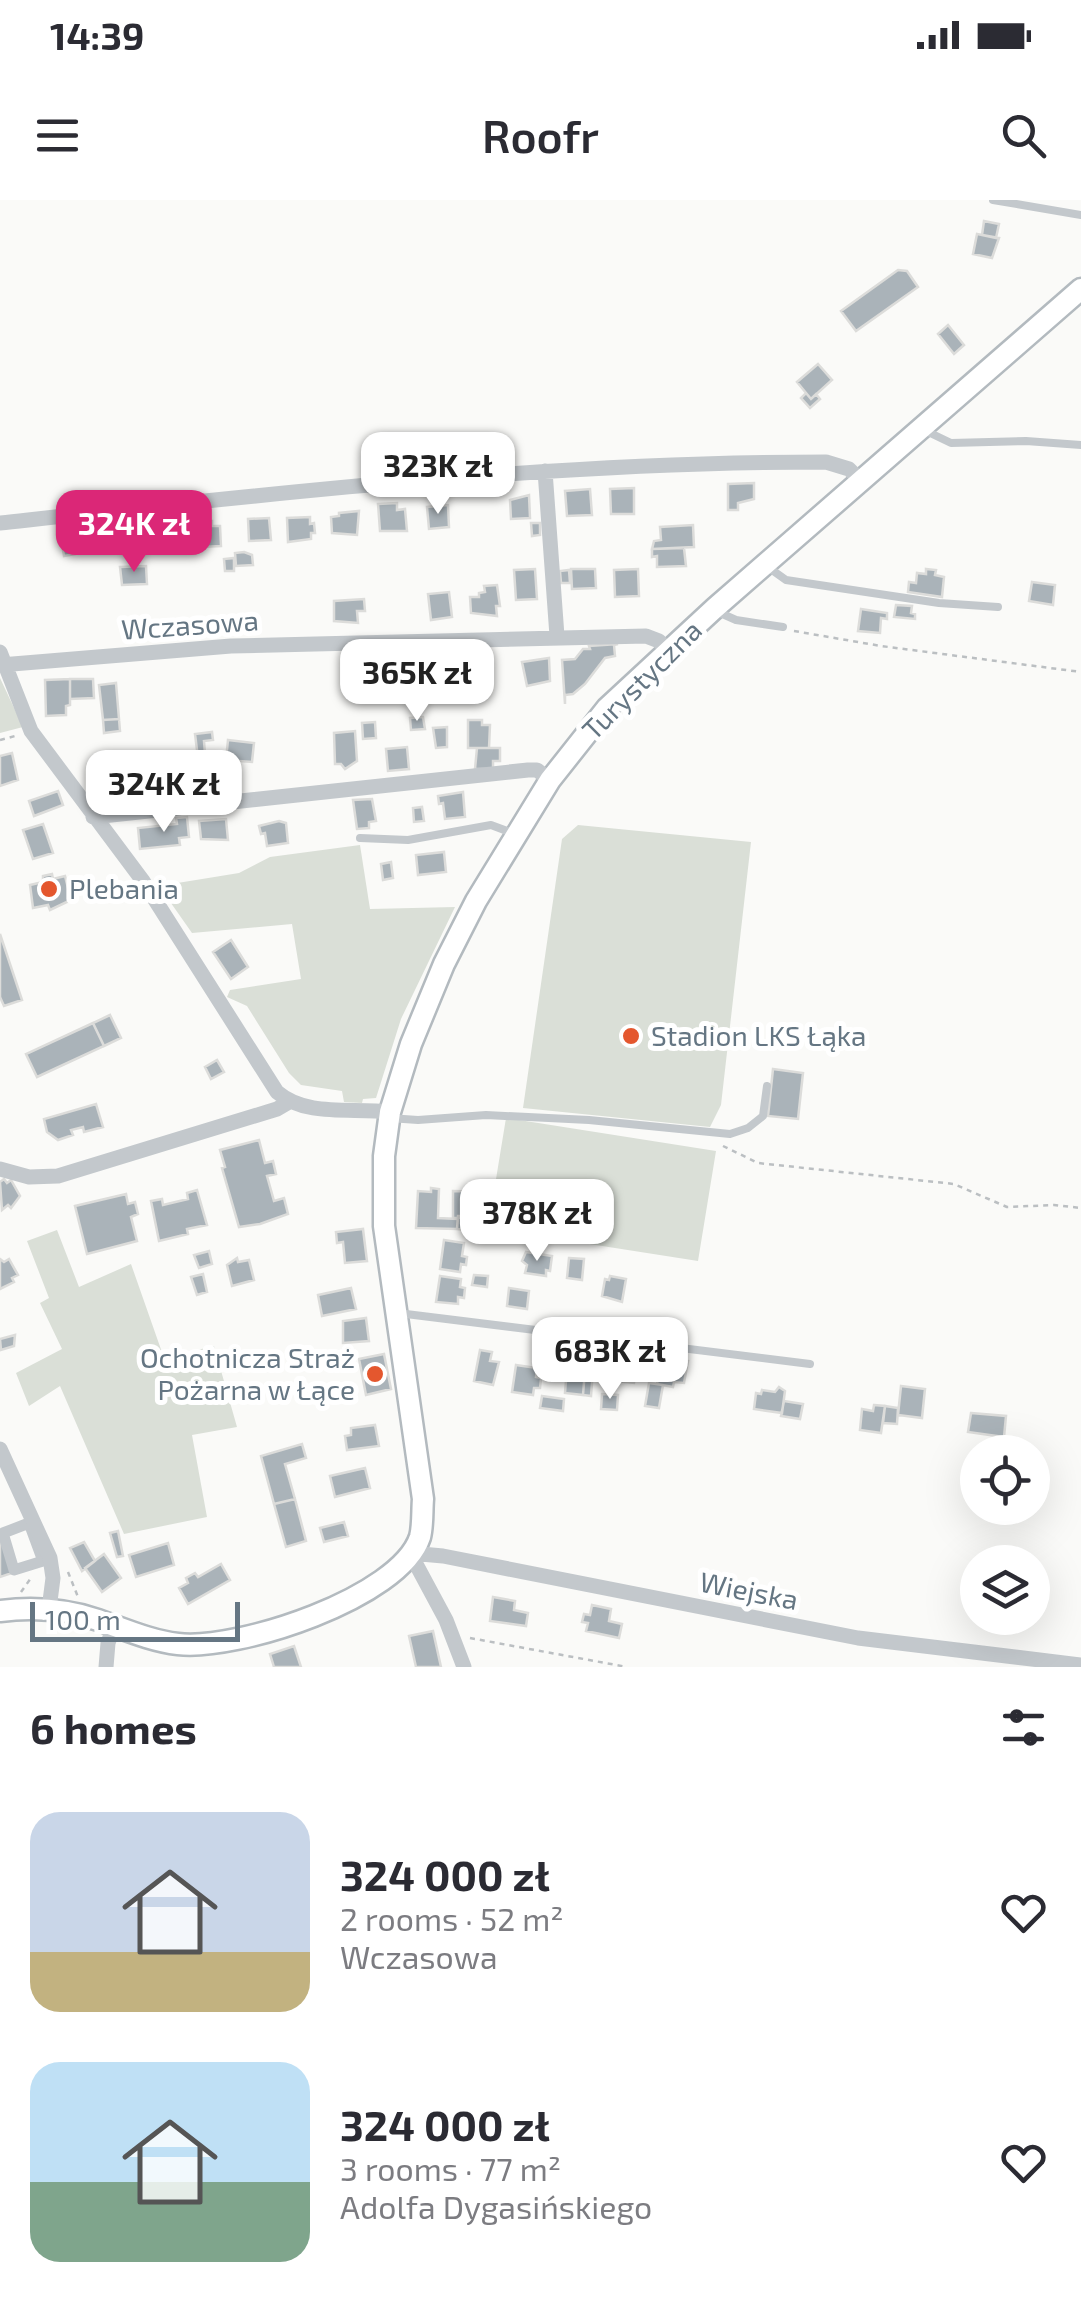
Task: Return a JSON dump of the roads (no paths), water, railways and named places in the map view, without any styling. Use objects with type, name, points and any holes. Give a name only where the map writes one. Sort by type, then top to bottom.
[{"type":"main road","name":"Turystyczna","points":[[410,1553],[420,1537],[423,1499],[383,1200],[390,1115],[411,1044],[436,982],[476,902],[550,780],[606,708],[667,650],[1081,289]]},
{"type":"main road","points":[[5,1602],[49,1609],[178,1644],[200,1645],[249,1636],[308,1618],[374,1588],[410,1553]]},
{"type":"street","points":[[0,523],[390,481],[544,471],[826,462],[845,467],[861,482]]},
{"type":"street","points":[[544,471],[557,636]]},
{"type":"street","name":"Wczasowa","points":[[2,660],[231,646],[557,636],[646,636],[667,650]]},
{"type":"street","points":[[2,660],[31,732],[144,881],[277,1092],[289,1102],[308,1108],[390,1115]]},
{"type":"street","points":[[93,817],[528,770],[537,770],[550,780]]},
{"type":"street","points":[[0,1168],[29,1177],[58,1176],[277,1109],[289,1102]]},
{"type":"street","points":[[0,1449],[50,1558],[53,1578],[49,1609]]},
{"type":"street","points":[[410,1553],[454,1635],[464,1667]]},
{"type":"street","name":"Wiejska","points":[[410,1553],[443,1556],[858,1638],[1081,1665]]},
{"type":"street","points":[[106,1667],[114,1626]]},
{"type":"lane","points":[[993,200],[1081,215]]},
{"type":"lane","points":[[922,428],[934,438],[951,443],[1081,446]]},
{"type":"lane","points":[[765,565],[786,580],[939,603],[998,607]]},
{"type":"lane","points":[[715,608],[736,620],[783,627]]},
{"type":"lane","points":[[360,838],[408,840],[491,825],[515,834]]},
{"type":"lane","points":[[390,1115],[418,1120],[486,1115],[590,1120],[714,1134],[748,1128],[763,1116],[766,1086]]},
{"type":"lane","points":[[396,1312],[810,1364]]},
{"type":"place","name":"Plebania","points":[[49,889]]},
{"type":"place","name":"Stadion LKS Łąka","points":[[631,1036]]},
{"type":"place","name":"Ochotnicza Straż Pożarna w Łące","points":[[375,1374]]}]
